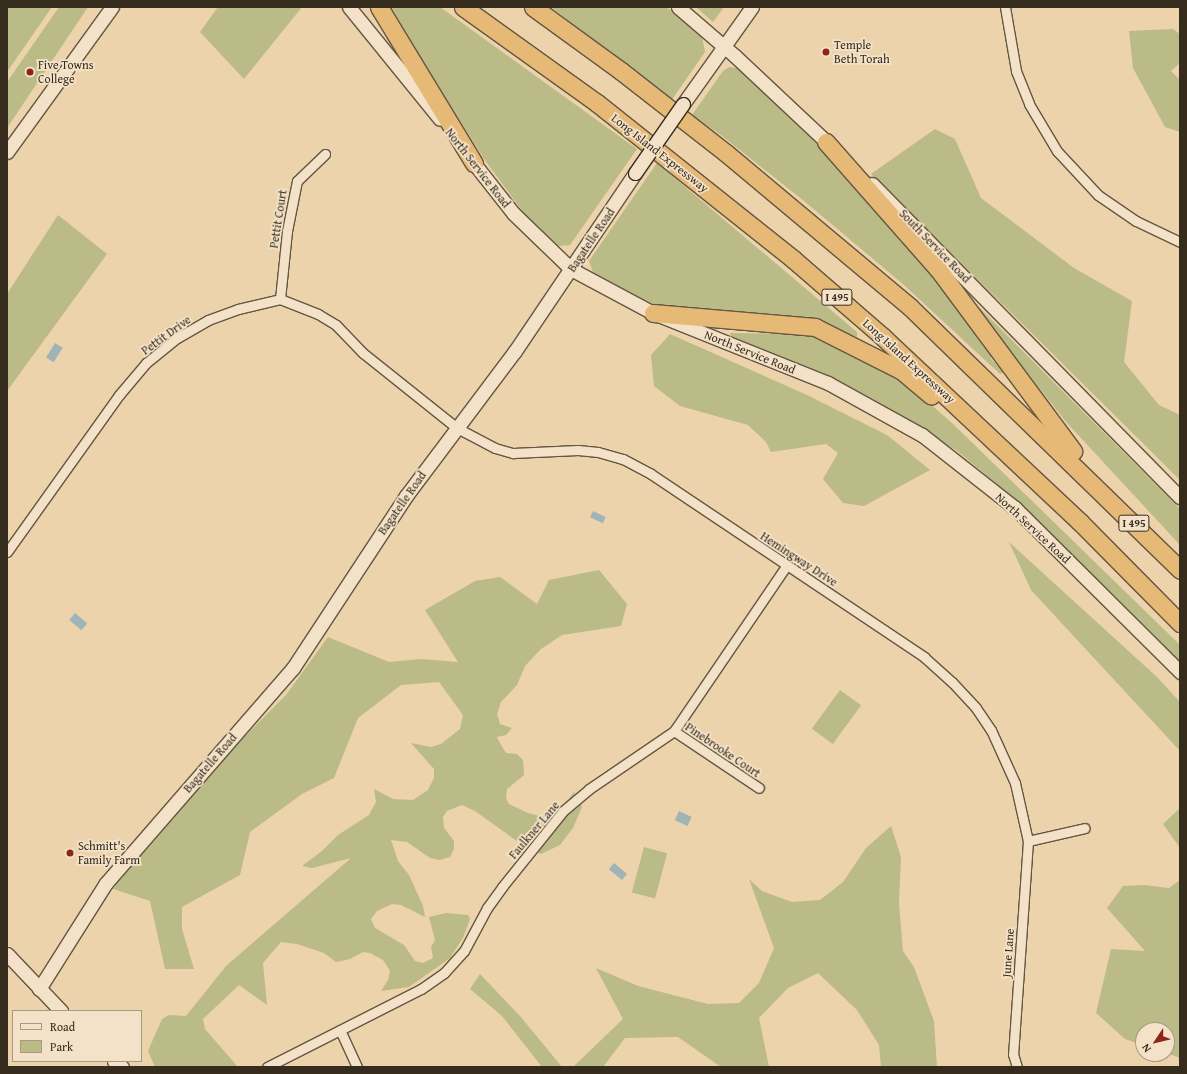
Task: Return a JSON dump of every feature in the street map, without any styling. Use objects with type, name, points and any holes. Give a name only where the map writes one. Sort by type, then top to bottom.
[{"type":"highway","points":[[379,7],[474,163]]},
{"type":"highway","name":"Long Island Expressway","points":[[463,7],[597,104],[793,259],[884,337],[1079,521],[1180,623]]},
{"type":"highway","name":"I 495","points":[[533,7],[621,71],[818,228],[910,307],[1088,477],[1180,570]]},
{"type":"highway","points":[[826,142],[938,269],[1038,408],[1068,444],[1088,477]]},
{"type":"highway","points":[[653,313],[815,327],[902,371],[1079,521]]},
{"type":"main road","points":[[7,152],[112,7]]},
{"type":"main road","name":"North Service Road","points":[[349,7],[513,213],[571,269],[653,313],[828,384],[922,435],[1015,508],[1180,672]]},
{"type":"main road","name":"South Service Road","points":[[678,7],[724,46],[899,209],[1180,496]]},
{"type":"main road","name":"Bagatelle Road","points":[[39,989],[106,883],[293,668],[406,496],[457,428],[571,269],[635,173],[752,7]]},
{"type":"main road","points":[[7,954],[60,1010]]},
{"type":"street","points":[[1005,7],[1016,71],[1029,104],[1057,151],[1098,195],[1136,221],[1180,242]]},
{"type":"street","name":"Pettit Court","points":[[280,299],[286,231],[297,181],[325,154]]},
{"type":"street","points":[[280,299],[318,314],[336,325],[363,353],[457,428]]},
{"type":"street","name":"Pettit Drive","points":[[7,552],[119,395],[146,363],[177,338],[208,320],[238,309],[280,299]]},
{"type":"street","name":"Hemingway Drive","points":[[457,428],[495,448],[513,453],[578,450],[598,452],[623,459],[651,474],[786,566],[924,657],[952,682],[976,708],[991,730],[1013,777],[1023,811],[1028,841]]},
{"type":"street","name":"Faulkner Lane","points":[[267,1067],[421,989],[444,973],[464,951],[487,908],[502,887],[563,811],[589,789],[674,731],[786,566]]},
{"type":"street","name":"Pinebrooke Court","points":[[674,731],[759,788]]},
{"type":"street","points":[[1028,841],[1085,828]]},
{"type":"street","name":"June Lane","points":[[1017,1067],[1013,1054],[1028,841]]},
{"type":"street","points":[[340,1030],[357,1067]]},
{"type":"green space","points":[[7,7],[52,7],[7,72]]},
{"type":"green space","points":[[59,7],[88,7],[7,128],[7,82]]},
{"type":"green space","points":[[218,7],[302,7],[244,79],[200,32]]},
{"type":"green space","points":[[388,7],[440,7],[637,149],[570,245],[559,246],[526,216],[484,159]]},
{"type":"green space","points":[[551,7],[666,7],[690,24],[702,37],[705,52],[671,101]]},
{"type":"green space","points":[[696,7],[724,7],[713,22]]},
{"type":"green space","points":[[1173,29],[1180,34],[1180,63],[1171,71],[1180,80],[1180,132],[1165,127],[1133,68],[1129,31]]},
{"type":"green space","points":[[729,67],[739,68],[802,126],[858,184],[915,250],[994,351],[991,359],[1004,372],[1000,374],[904,285],[804,201],[722,136],[692,115],[723,71]]},
{"type":"green space","points":[[935,129],[955,139],[981,198],[1074,268],[1132,301],[1124,362],[1159,405],[1180,415],[1180,480],[871,174]]},
{"type":"green space","points":[[657,163],[857,332],[857,337],[836,329],[662,311],[594,275],[589,261]]},
{"type":"green space","points":[[58,215],[107,254],[7,391],[7,294]]},
{"type":"green space","points":[[979,307],[1180,509],[1180,545],[1067,423],[977,310]]},
{"type":"green space","points":[[730,333],[796,334],[831,340],[895,373],[952,423],[1180,645],[1180,662],[1014,498],[957,451],[867,396],[732,339]]},
{"type":"green space","points":[[670,334],[807,395],[887,435],[930,470],[864,506],[843,503],[823,479],[838,453],[826,444],[771,452],[766,442],[748,425],[680,406],[654,386],[651,355]]},
{"type":"green space","points":[[1009,542],[1157,677],[1180,702],[1180,751],[1031,590]]},
{"type":"green space","points":[[599,570],[627,604],[621,626],[562,635],[541,649],[525,666],[517,685],[501,702],[497,714],[500,724],[512,728],[506,735],[497,737],[501,745],[506,753],[517,754],[523,760],[524,775],[507,789],[506,798],[509,804],[528,813],[543,817],[561,809],[574,792],[582,807],[573,828],[560,845],[541,854],[528,849],[475,811],[462,805],[447,811],[443,817],[444,828],[454,841],[454,849],[450,857],[440,860],[430,858],[407,842],[391,840],[398,861],[409,875],[423,906],[425,917],[401,905],[392,904],[377,911],[371,919],[375,928],[404,945],[415,961],[423,963],[433,958],[431,947],[435,940],[429,917],[446,913],[468,915],[470,919],[463,938],[450,958],[409,987],[381,991],[388,980],[390,971],[383,960],[370,953],[363,952],[350,959],[336,962],[324,953],[297,944],[281,942],[263,963],[267,1005],[239,985],[203,1019],[205,1029],[238,1067],[155,1067],[148,1051],[162,1019],[169,1015],[186,1016],[226,966],[351,858],[312,868],[302,866],[322,851],[338,835],[369,815],[376,802],[374,789],[393,799],[413,800],[428,790],[434,778],[434,769],[411,743],[431,747],[441,744],[460,729],[463,715],[439,682],[401,685],[358,718],[334,778],[302,794],[250,832],[240,875],[182,907],[182,929],[194,969],[165,969],[150,901],[113,889],[160,821],[286,695],[328,637],[389,662],[421,659],[458,662],[425,610],[475,581],[500,577],[537,604],[549,580]]},
{"type":"green space","points":[[840,690],[861,705],[833,744],[812,729]]},
{"type":"green space","points":[[1180,808],[1180,848],[1163,824]]},
{"type":"green space","points":[[891,826],[901,857],[899,903],[903,951],[914,967],[934,1021],[937,1067],[881,1067],[879,1045],[857,1010],[818,973],[788,988],[759,1018],[769,1067],[721,1067],[678,1037],[625,1038],[603,1067],[573,1067],[623,1019],[596,968],[638,986],[708,1004],[739,1003],[759,983],[774,948],[749,879],[762,891],[792,902],[820,900],[843,882],[866,848]]},
{"type":"green space","points":[[644,847],[667,853],[655,899],[632,892]]},
{"type":"green space","points":[[1180,880],[1180,1058],[1175,1056],[1175,1022],[1135,1022],[1135,1042],[1125,1039],[1096,1013],[1111,949],[1145,951],[1107,908],[1123,886],[1144,885],[1169,888]]},
{"type":"green space","points":[[480,974],[520,1016],[562,1067],[542,1067],[502,1016],[470,989]]},
{"type":"shaded area","points":[[55,343],[63,348],[54,362],[46,357]]},
{"type":"shaded area","points":[[593,511],[606,517],[603,523],[590,517]]},
{"type":"shaded area","points":[[75,613],[87,623],[81,630],[69,620]]},
{"type":"shaded area","points":[[679,811],[692,817],[687,826],[675,820]]},
{"type":"shaded area","points":[[614,863],[627,874],[622,880],[609,869]]},
{"type":"place","name":"Temple Beth Torah","points":[[826,52]]},
{"type":"place","name":"Five Towns College","points":[[30,72]]},
{"type":"place","name":"Schmitt's Family Farm","points":[[70,853]]}]
